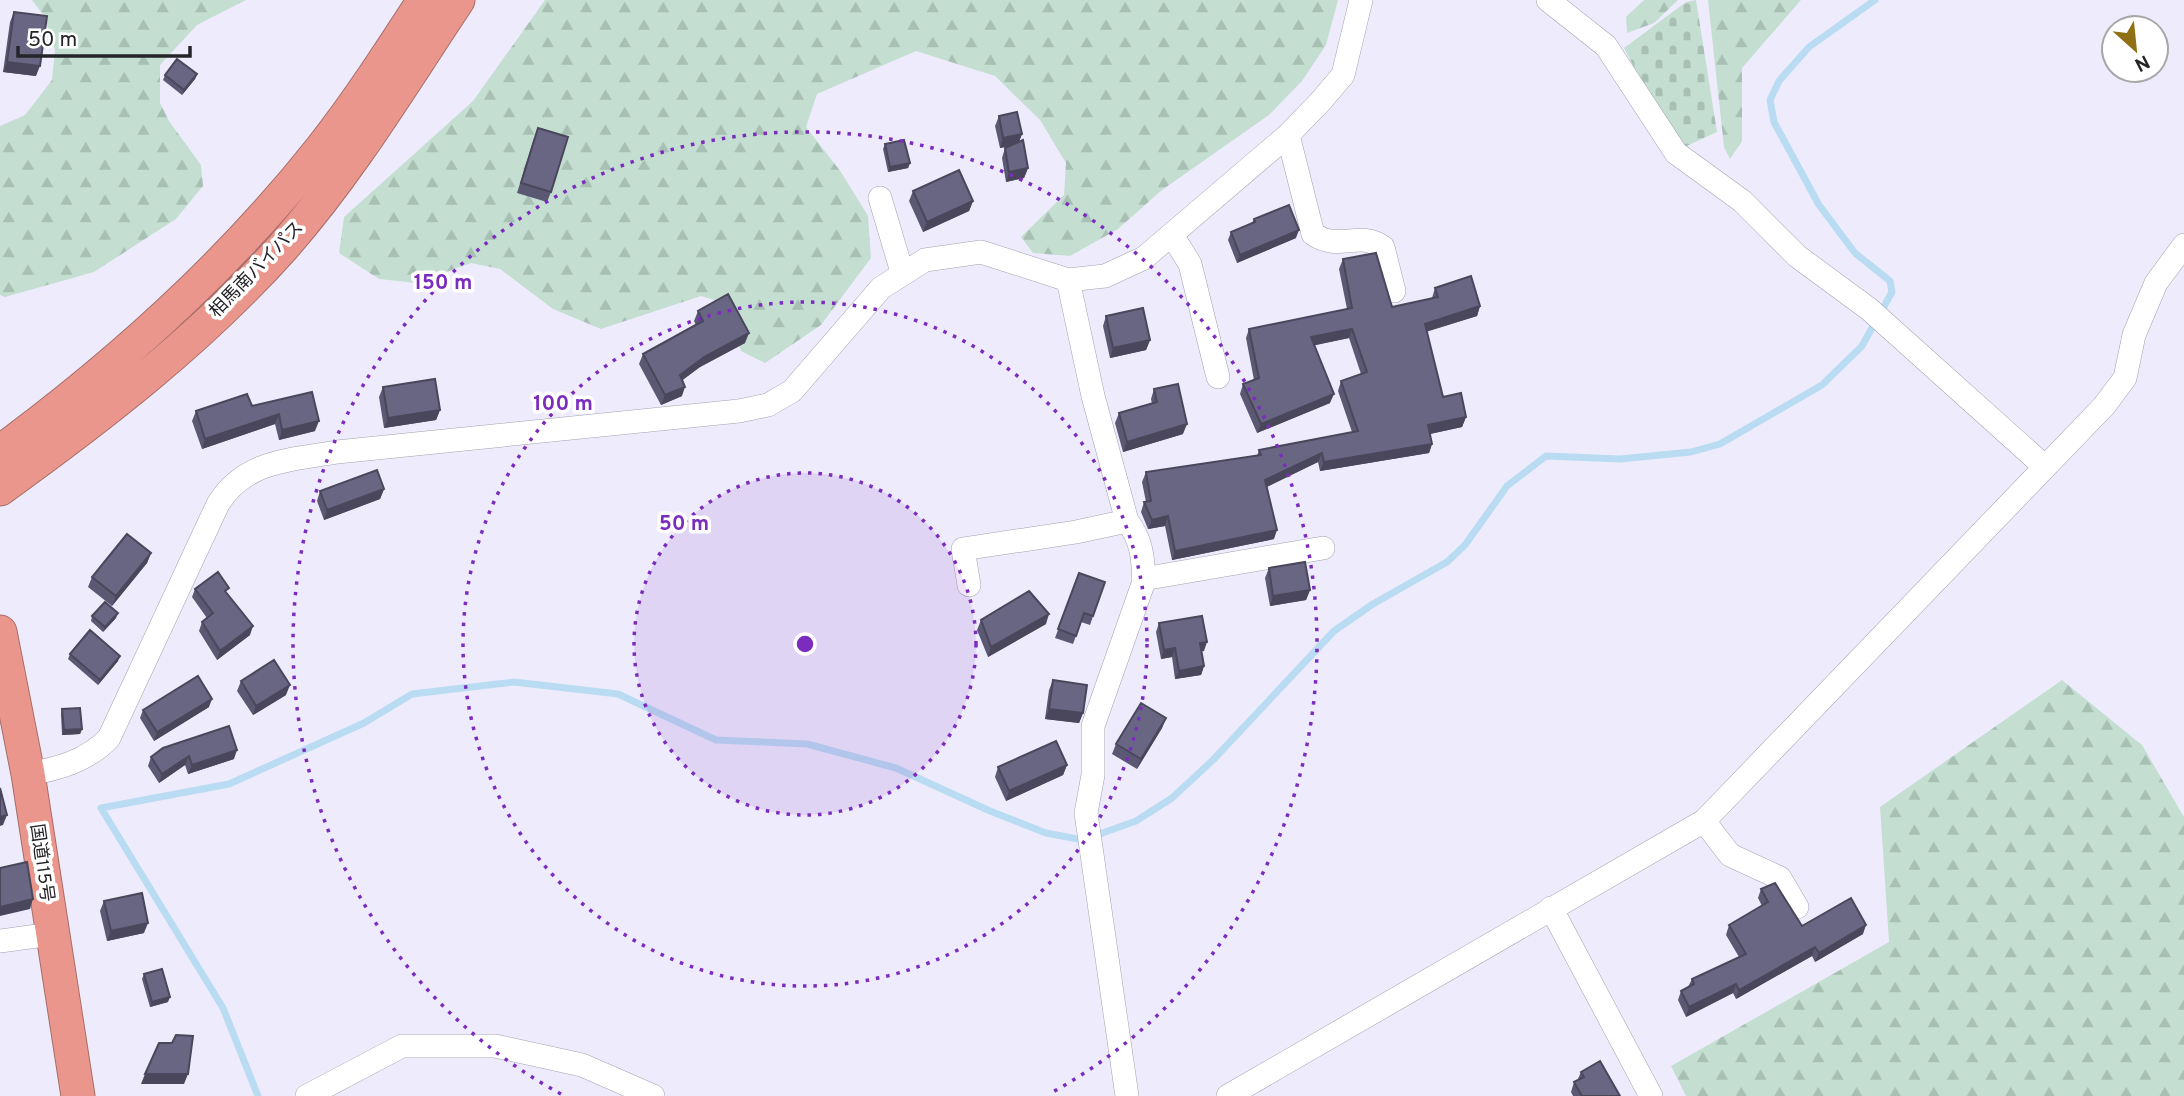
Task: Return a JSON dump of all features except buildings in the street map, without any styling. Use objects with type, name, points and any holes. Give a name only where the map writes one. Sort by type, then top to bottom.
[{"type":"highway","name":"相馬南バイパス","points":[[0,452],[123,354],[264,217],[329,138],[424,0]]},
{"type":"highway","name":"相馬南バイパス","points":[[0,489],[141,382],[212,318],[282,248],[345,170],[458,0]]},
{"type":"highway","name":"国道115号","points":[[0,632],[28,774],[78,1096]]},
{"type":"street","points":[[28,774],[56,769],[78,761],[98,750],[109,738],[218,504],[227,491],[246,474],[285,461],[337,452],[739,411],[768,405],[792,391],[881,288],[902,272],[925,260],[981,252],[1068,280],[1105,276],[1144,258],[1288,135],[1343,75],[1361,0]]},
{"type":"street","points":[[1548,0],[1606,46],[1676,153],[1742,201],[1797,256],[1869,309],[2044,466]]},
{"type":"street","points":[[1288,135],[1314,234],[1326,243],[1371,239],[1382,247],[1394,291]]},
{"type":"street","points":[[880,198],[902,272]]},
{"type":"street","points":[[1172,235],[1190,264],[1218,377]]},
{"type":"street","points":[[1241,1093],[1704,821],[2044,466],[2104,407],[2125,378],[2134,335],[2156,283],[2184,245]]},
{"type":"street","points":[[1068,280],[1093,396],[1127,520],[1138,535],[1144,565],[1143,579],[1093,726],[1093,775],[1086,813],[1128,1096]]},
{"type":"street","points":[[969,585],[963,550],[1076,532],[1127,520]]},
{"type":"street","points":[[1143,579],[1323,548]]},
{"type":"street","points":[[1704,821],[1731,855],[1780,878],[1797,907]]},
{"type":"street","points":[[1552,908],[1651,1096]]},
{"type":"street","points":[[0,941],[51,934]]},
{"type":"street","points":[[307,1096],[402,1046],[495,1046],[582,1065],[653,1096]]},
{"type":"green space","points":[[32,0],[246,0],[197,25],[160,65],[160,103],[169,121],[201,165],[203,186],[176,219],[94,272],[5,297],[0,295],[0,126],[25,115],[52,80],[55,50],[44,16]]},
{"type":"green space","points":[[545,0],[1338,0],[1326,45],[1302,81],[1269,115],[1162,190],[1118,229],[1070,256],[1033,253],[1021,237],[1064,195],[1066,163],[1040,120],[995,76],[916,51],[817,94],[806,127],[841,172],[868,216],[871,258],[821,325],[765,363],[741,351],[727,304],[701,296],[601,329],[553,309],[500,269],[471,263],[416,283],[379,279],[339,253],[344,217],[473,101]]},
{"type":"green space","points":[[1644,0],[1678,0],[1654,23],[1627,33],[1626,17]]},
{"type":"green space","points":[[1696,0],[1717,132],[1678,150],[1624,48],[1686,2]]},
{"type":"green space","points":[[1708,0],[1801,0],[1742,68],[1742,141],[1730,159],[1724,147]]},
{"type":"green space","points":[[2062,680],[2142,745],[2184,817],[2184,1096],[1686,1096],[1671,1066],[1889,942],[1880,807]]},
{"type":"waterway","points":[[258,1096],[223,1008],[101,808],[229,784],[364,723],[412,694],[514,682],[618,694],[716,740],[807,744],[896,768],[1046,833],[1083,840],[1136,821],[1172,798],[1213,760],[1334,631],[1373,604],[1447,562],[1465,545],[1507,486],[1546,456],[1620,459],[1691,452],[1720,444],[1822,385],[1862,346],[1892,292],[1890,281],[1855,253],[1819,205],[1774,122],[1770,100],[1779,81],[1809,47],[1875,0]]}]
